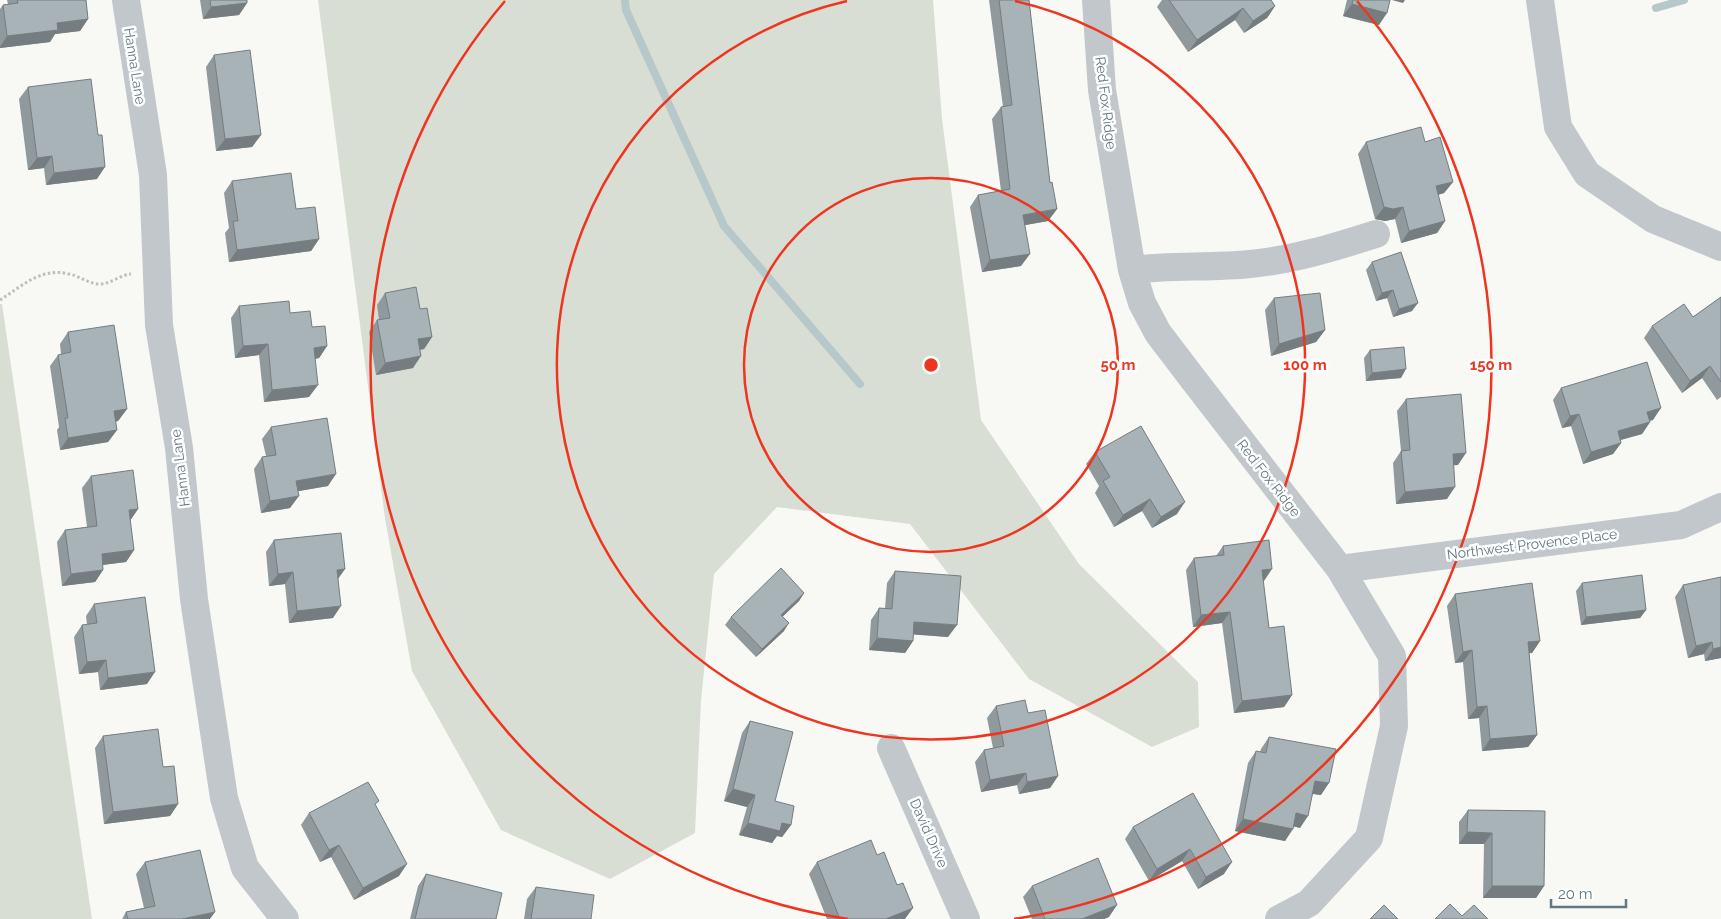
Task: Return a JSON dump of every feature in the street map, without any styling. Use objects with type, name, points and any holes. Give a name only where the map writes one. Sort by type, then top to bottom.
[{"type":"street","name":"Hanna Lane","points":[[126,0],[153,175],[159,325],[179,448],[194,599],[224,798],[245,868],[285,919]]},
{"type":"street","name":"Red Fox Ridge","points":[[1096,0],[1102,90],[1132,270],[1142,303],[1158,332],[1248,452],[1340,569],[1392,656],[1394,726],[1369,838],[1309,903],[1279,919]]},
{"type":"street","points":[[1540,0],[1558,126],[1587,174],[1653,219],[1721,247]]},
{"type":"street","points":[[1132,270],[1165,266],[1249,264],[1278,260],[1376,234]]},
{"type":"street","name":"Northwest Provence Place","points":[[1340,569],[1681,525],[1721,507]]},
{"type":"street","name":"David Drive","points":[[891,748],[966,919]]},
{"type":"path","points":[[0,300],[37,275],[68,273],[98,284],[125,275],[156,270]]},
{"type":"shaded area","points":[[318,0],[933,0],[942,119],[981,420],[1079,564],[1198,682],[1199,727],[1152,747],[1029,679],[910,524],[777,507],[714,574],[701,700],[695,833],[610,879],[501,830],[412,671],[385,518]]},
{"type":"shaded area","points":[[0,304],[2,304],[92,919],[0,919]]},
{"type":"building","points":[[17,0],[86,0],[88,19],[57,23],[58,30],[7,36],[3,5],[18,3]]},
{"type":"building","points":[[210,0],[247,0],[247,3],[211,7]]},
{"type":"building","points":[[999,0],[1029,0],[1050,183],[1052,182],[1057,209],[1023,215],[1030,254],[990,260],[978,195],[1010,189],[1001,107],[1012,105]]},
{"type":"building","points":[[1169,0],[1271,0],[1275,6],[1253,21],[1243,8],[1197,40]]},
{"type":"building","points":[[1353,0],[1390,0],[1387,13],[1352,4]]},
{"type":"building","points":[[250,50],[261,135],[225,139],[214,55]]},
{"type":"building","points":[[91,79],[98,135],[102,135],[105,167],[54,173],[52,156],[37,158],[28,87]]},
{"type":"building","points":[[1421,127],[1425,142],[1440,137],[1453,182],[1436,186],[1445,221],[1409,231],[1403,207],[1393,209],[1384,207],[1366,142]]},
{"type":"building","points":[[291,173],[296,209],[315,207],[319,239],[237,250],[233,221],[238,221],[232,181]]},
{"type":"building","points":[[1401,252],[1418,303],[1399,309],[1393,290],[1382,293],[1372,262]]},
{"type":"building","points":[[416,287],[420,309],[427,308],[432,337],[418,339],[421,356],[385,363],[377,320],[390,318],[385,293]]},
{"type":"building","points":[[1320,293],[1325,330],[1279,344],[1274,298]]},
{"type":"building","points":[[1721,297],[1721,382],[1710,366],[1690,381],[1652,326],[1684,304],[1693,317]]},
{"type":"building","points":[[289,301],[290,313],[310,311],[312,327],[325,326],[327,346],[314,348],[318,385],[272,390],[268,344],[243,346],[239,306]]},
{"type":"building","points":[[114,325],[127,409],[114,411],[117,430],[68,438],[65,418],[68,418],[58,355],[71,352],[68,332]]},
{"type":"building","points":[[1404,347],[1406,369],[1372,373],[1370,350]]},
{"type":"building","points":[[1647,362],[1661,408],[1647,412],[1650,422],[1618,431],[1621,443],[1591,452],[1579,414],[1570,416],[1561,388]]},
{"type":"building","points":[[1461,394],[1466,453],[1453,454],[1455,487],[1405,492],[1401,451],[1410,450],[1406,399]]},
{"type":"building","points":[[327,418],[336,474],[296,481],[299,496],[270,501],[262,457],[276,455],[271,427]]},
{"type":"building","points":[[1141,426],[1185,502],[1161,517],[1150,499],[1123,515],[1103,481],[1110,477],[1095,452]]},
{"type":"building","points":[[133,470],[138,509],[129,510],[134,550],[102,554],[103,570],[71,574],[65,530],[97,526],[91,476]]},
{"type":"building","points":[[341,533],[345,569],[337,570],[341,606],[297,611],[293,572],[278,574],[274,540]]},
{"type":"building","points":[[1269,540],[1272,569],[1262,570],[1269,628],[1284,626],[1292,695],[1242,701],[1230,612],[1201,615],[1194,558],[1224,555],[1223,546]]},
{"type":"building","points":[[781,568],[804,593],[781,615],[789,623],[762,649],[731,617]]},
{"type":"building","points":[[895,571],[961,576],[957,625],[914,622],[913,641],[877,638],[879,608],[892,609]]},
{"type":"building","points":[[1642,575],[1646,610],[1586,617],[1582,583]]},
{"type":"building","points":[[1721,577],[1721,647],[1713,649],[1712,642],[1696,646],[1683,585]]},
{"type":"building","points":[[1532,583],[1540,641],[1528,642],[1537,735],[1490,739],[1487,706],[1477,707],[1472,650],[1463,652],[1455,594]]},
{"type":"building","points":[[145,597],[155,672],[108,678],[106,660],[87,662],[82,625],[97,623],[94,604]]},
{"type":"building","points":[[1025,700],[1028,713],[1045,710],[1058,776],[1027,782],[1026,773],[990,780],[984,750],[1004,746],[996,706]]},
{"type":"building","points":[[750,721],[793,732],[775,801],[794,806],[791,825],[782,823],[780,831],[748,823],[755,795],[733,789]]},
{"type":"building","points":[[158,729],[163,767],[174,766],[178,804],[113,812],[103,736]]},
{"type":"building","points":[[1269,737],[1336,749],[1329,783],[1315,781],[1308,816],[1296,813],[1293,829],[1243,819],[1256,751],[1266,753]]},
{"type":"building","points":[[368,782],[379,801],[375,804],[407,864],[363,888],[339,845],[329,850],[309,813]]},
{"type":"building","points":[[1193,793],[1232,862],[1206,877],[1190,849],[1157,869],[1133,827]]},
{"type":"building","points":[[1468,810],[1545,811],[1544,886],[1492,886],[1492,833],[1467,832]]},
{"type":"building","points":[[871,840],[877,855],[884,852],[897,885],[903,883],[913,908],[886,919],[840,919],[817,862]]},
{"type":"building","points":[[200,850],[215,912],[182,919],[128,919],[126,912],[155,906],[145,862]]},
{"type":"building","points":[[1098,858],[1117,905],[1082,919],[1045,919],[1032,886]]},
{"type":"building","points":[[426,874],[502,893],[496,919],[415,919]]},
{"type":"building","points":[[536,887],[594,895],[591,919],[531,919]]},
{"type":"building","points":[[1450,904],[1462,916],[1474,905],[1488,919],[1435,919]]},
{"type":"building","points":[[1384,905],[1398,919],[1370,919]]},
{"type":"waterway","points":[[625,0],[626,10],[724,226],[860,384]]},
{"type":"waterway","points":[[1656,8],[1684,0]]}]
